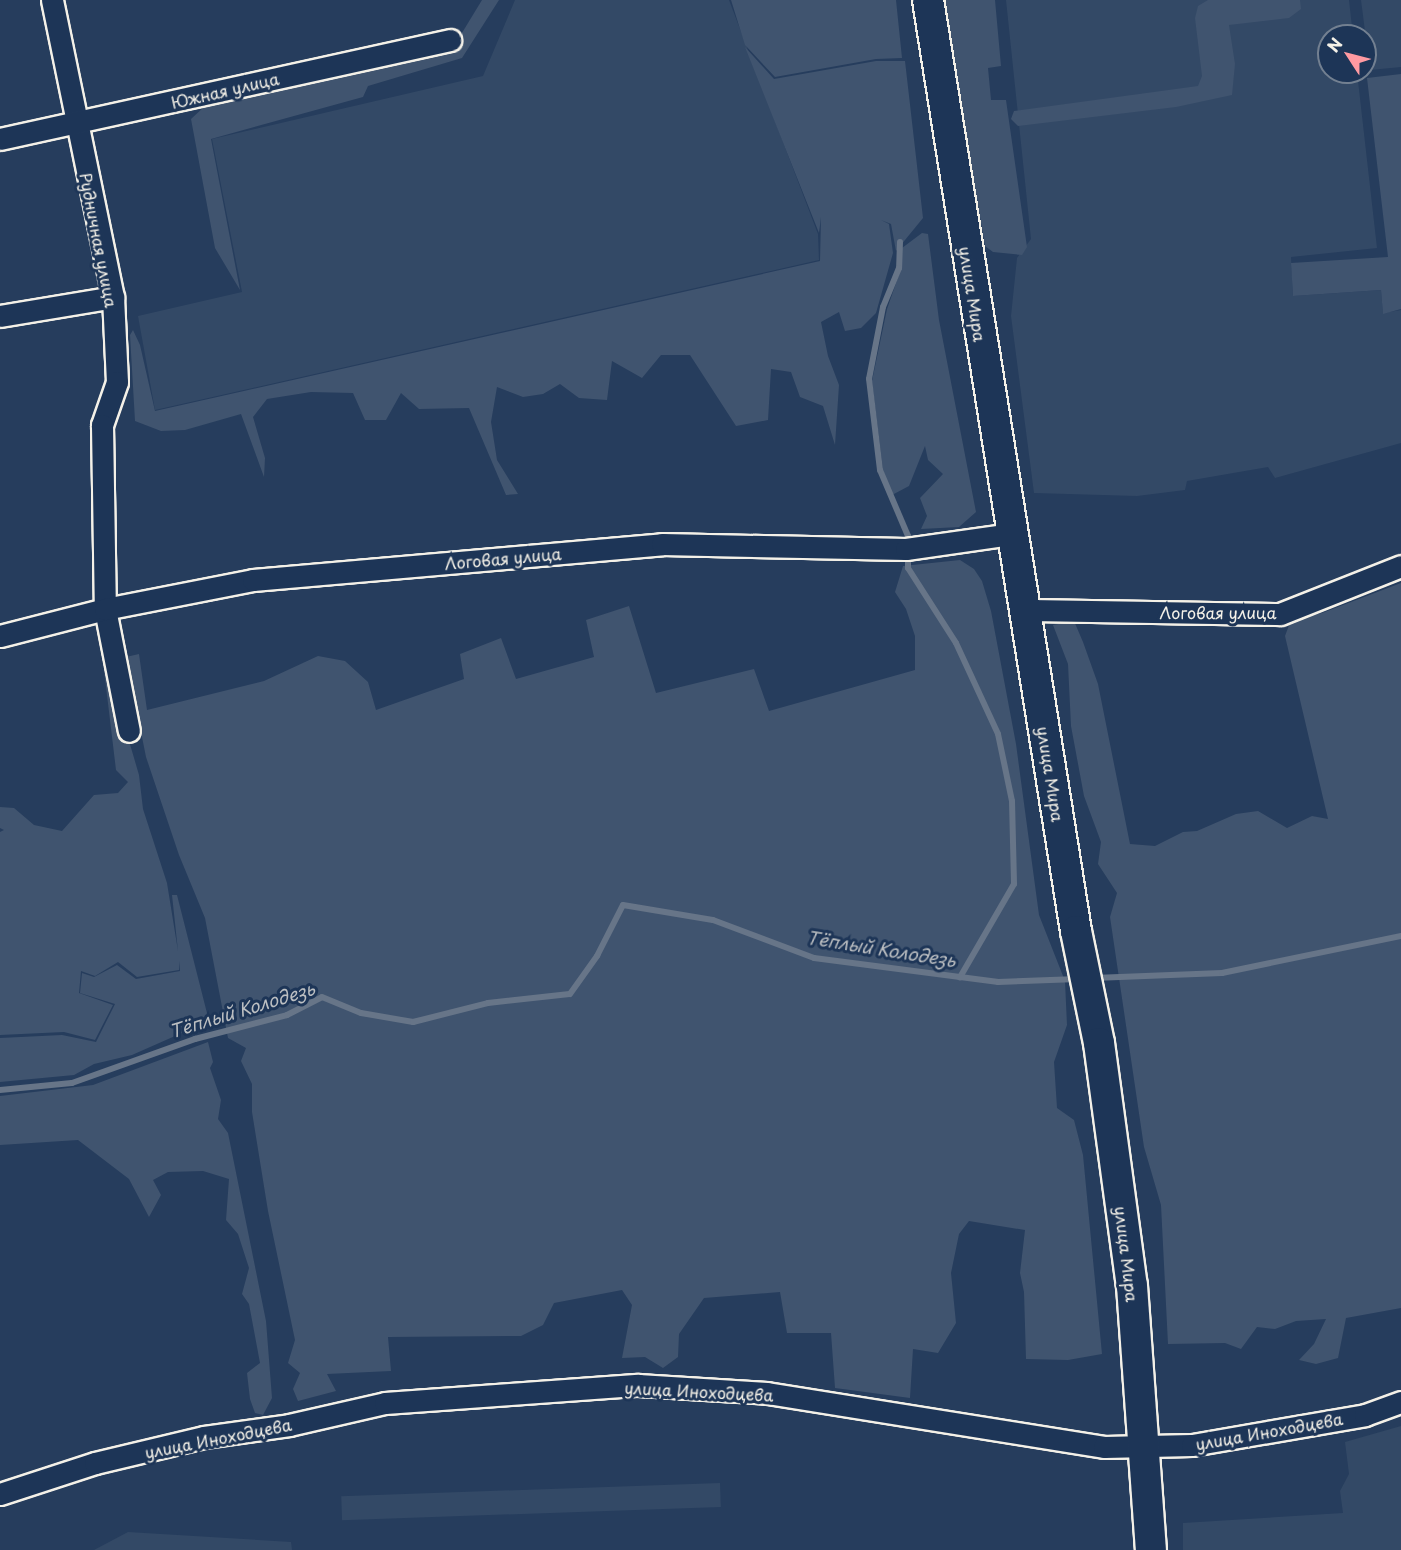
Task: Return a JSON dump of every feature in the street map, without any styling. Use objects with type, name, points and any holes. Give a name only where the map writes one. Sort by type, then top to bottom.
[{"type":"street","name":"Рудничная улица","points":[[52,0],[112,297],[117,382],[102,425],[105,609],[129,731]]},
{"type":"street","name":"улица Мира","points":[[928,0],[1076,931],[1099,1043],[1132,1286],[1151,1550]]},
{"type":"street","name":"Южная улица","points":[[0,139],[450,40]]},
{"type":"street","points":[[0,316],[112,297]]},
{"type":"street","name":"Логовая улица","points":[[0,636],[105,609],[253,580],[662,544],[906,549],[1012,534]]},
{"type":"street","name":"Логовая улица","points":[[1025,610],[1280,614],[1401,566]]},
{"type":"street","name":"улица Иноходцева","points":[[0,1494],[95,1463],[204,1437],[289,1425],[385,1403],[638,1385],[767,1394],[1104,1447],[1144,1443],[1192,1445],[1365,1415],[1401,1402]]},
{"type":"shaded area","points":[[482,0],[499,0],[462,58],[368,86],[363,97],[211,139],[240,290],[215,248],[191,119],[205,106],[454,46]]},
{"type":"shaded area","points":[[515,0],[729,0],[818,234],[819,260],[155,410],[138,316],[242,292],[212,139],[483,76]]},
{"type":"shaded area","points":[[731,0],[896,0],[902,58],[876,59],[775,77],[745,45]]},
{"type":"shaded area","points":[[943,0],[995,0],[1001,66],[988,68],[991,100],[1006,100],[1027,247],[1022,255],[993,252],[985,246]]},
{"type":"shaded area","points":[[1006,0],[1349,0],[1352,24],[1317,24],[1317,84],[1358,84],[1377,248],[1291,257],[1293,296],[1381,290],[1383,313],[1401,310],[1401,443],[1275,478],[1268,467],[1187,481],[1185,490],[1137,496],[1034,493],[1011,316],[1017,258],[1031,239]]},
{"type":"shaded area","points":[[1208,0],[1300,0],[1301,9],[1289,18],[1229,25],[1235,64],[1232,95],[1176,107],[1018,126],[1011,119],[1014,111],[1198,86],[1202,76],[1195,18],[1198,6]]},
{"type":"shaded area","points":[[1361,0],[1401,0],[1401,67],[1377,69],[1377,24],[1364,24]]},
{"type":"shaded area","points":[[745,47],[774,79],[876,61],[905,61],[923,218],[896,251],[891,224],[881,220],[889,224],[893,253],[876,313],[861,328],[845,331],[839,312],[821,322],[828,356],[839,385],[835,445],[823,406],[800,397],[791,372],[771,369],[768,420],[736,426],[690,355],[661,355],[642,378],[612,361],[607,400],[579,398],[560,384],[543,394],[523,397],[497,387],[491,422],[497,460],[518,494],[506,495],[469,408],[419,409],[401,393],[386,420],[365,420],[353,393],[311,392],[267,399],[253,417],[265,458],[264,477],[241,414],[185,430],[161,431],[135,421],[130,335],[133,330],[140,345],[155,411],[820,261],[821,217],[819,233]]},
{"type":"shaded area","points":[[1401,74],[1401,309],[1383,314],[1381,290],[1293,296],[1291,263],[1388,257],[1368,84],[1377,84],[1377,77]]},
{"type":"shaded area","points":[[922,233],[928,234],[939,320],[976,512],[959,527],[921,529],[927,516],[920,498],[943,474],[928,460],[925,446],[909,486],[892,495],[883,470],[872,381],[887,309],[901,269],[902,248]]},
{"type":"shaded area","points":[[960,560],[974,569],[982,581],[991,611],[1016,744],[1039,915],[1065,981],[1067,1025],[1054,1062],[1057,1108],[1074,1120],[1083,1155],[1102,1354],[1068,1360],[1026,1359],[1024,1292],[1020,1273],[1025,1230],[969,1221],[959,1234],[951,1273],[956,1323],[938,1353],[913,1349],[910,1398],[835,1388],[831,1333],[787,1333],[780,1292],[704,1298],[679,1334],[678,1357],[663,1368],[645,1357],[622,1358],[632,1305],[622,1290],[554,1303],[543,1325],[521,1336],[388,1337],[391,1371],[327,1374],[336,1391],[298,1401],[293,1389],[300,1373],[288,1363],[295,1340],[268,1211],[252,1112],[252,1084],[241,1061],[246,1048],[228,1038],[205,918],[179,855],[146,757],[126,657],[139,654],[147,710],[264,681],[318,656],[345,661],[368,682],[376,710],[464,679],[460,654],[501,638],[516,679],[594,657],[586,620],[629,606],[656,693],[754,669],[769,711],[915,670],[915,636],[906,609],[895,592],[903,566]]},
{"type":"shaded area","points":[[1401,583],[1401,1308],[1346,1318],[1338,1358],[1316,1364],[1299,1360],[1314,1344],[1326,1319],[1296,1321],[1275,1329],[1257,1327],[1241,1349],[1225,1343],[1168,1344],[1161,1205],[1144,1147],[1110,917],[1117,893],[1098,864],[1101,842],[1084,796],[1071,726],[1068,664],[1053,625],[1074,621],[1098,684],[1130,844],[1155,846],[1183,832],[1197,831],[1236,814],[1258,811],[1287,828],[1312,816],[1328,819],[1285,636],[1291,620],[1322,613]]},
{"type":"shaded area","points":[[101,645],[139,775],[143,809],[167,883],[178,951],[172,895],[177,895],[209,1021],[132,1055],[94,1064],[74,1075],[0,1082],[0,1038],[62,1035],[96,1042],[115,1004],[80,993],[82,973],[94,977],[117,965],[136,979],[180,971],[179,961],[179,970],[137,977],[118,962],[95,976],[81,971],[79,993],[113,1005],[95,1040],[64,1032],[0,1035],[0,832],[4,830],[0,828],[0,807],[14,808],[34,825],[62,831],[94,795],[118,793],[128,782],[116,770]]},
{"type":"shaded area","points":[[208,1042],[213,1062],[210,1068],[221,1100],[218,1119],[228,1133],[266,1321],[272,1398],[263,1415],[255,1413],[250,1399],[247,1373],[260,1363],[249,1304],[242,1294],[249,1268],[238,1234],[226,1220],[229,1179],[203,1171],[168,1172],[153,1180],[161,1195],[149,1217],[129,1179],[78,1140],[0,1145],[0,1096],[93,1085]]},
{"type":"shaded area","points":[[1401,1426],[1401,1550],[1183,1550],[1183,1523],[1343,1513],[1340,1491],[1349,1474],[1345,1442]]},
{"type":"shaded area","points":[[720,1483],[721,1507],[342,1520],[341,1496]]},
{"type":"shaded area","points":[[128,1532],[291,1542],[292,1550],[94,1550]]},
{"type":"waterway","points":[[900,242],[899,268],[883,307],[869,379],[880,470],[908,536],[908,568],[956,643],[998,734],[1012,801],[1014,884],[960,977]]},
{"type":"waterway","name":"Тёплый Колодезь","points":[[0,1090],[72,1083],[195,1039],[287,1015],[322,997],[361,1013],[413,1022],[488,1003],[570,994],[597,956],[623,905],[713,920],[814,958],[998,982],[1078,979]]},
{"type":"waterway","name":"Тёплый Колодезь","points":[[1094,978],[1222,973],[1401,936]]}]
